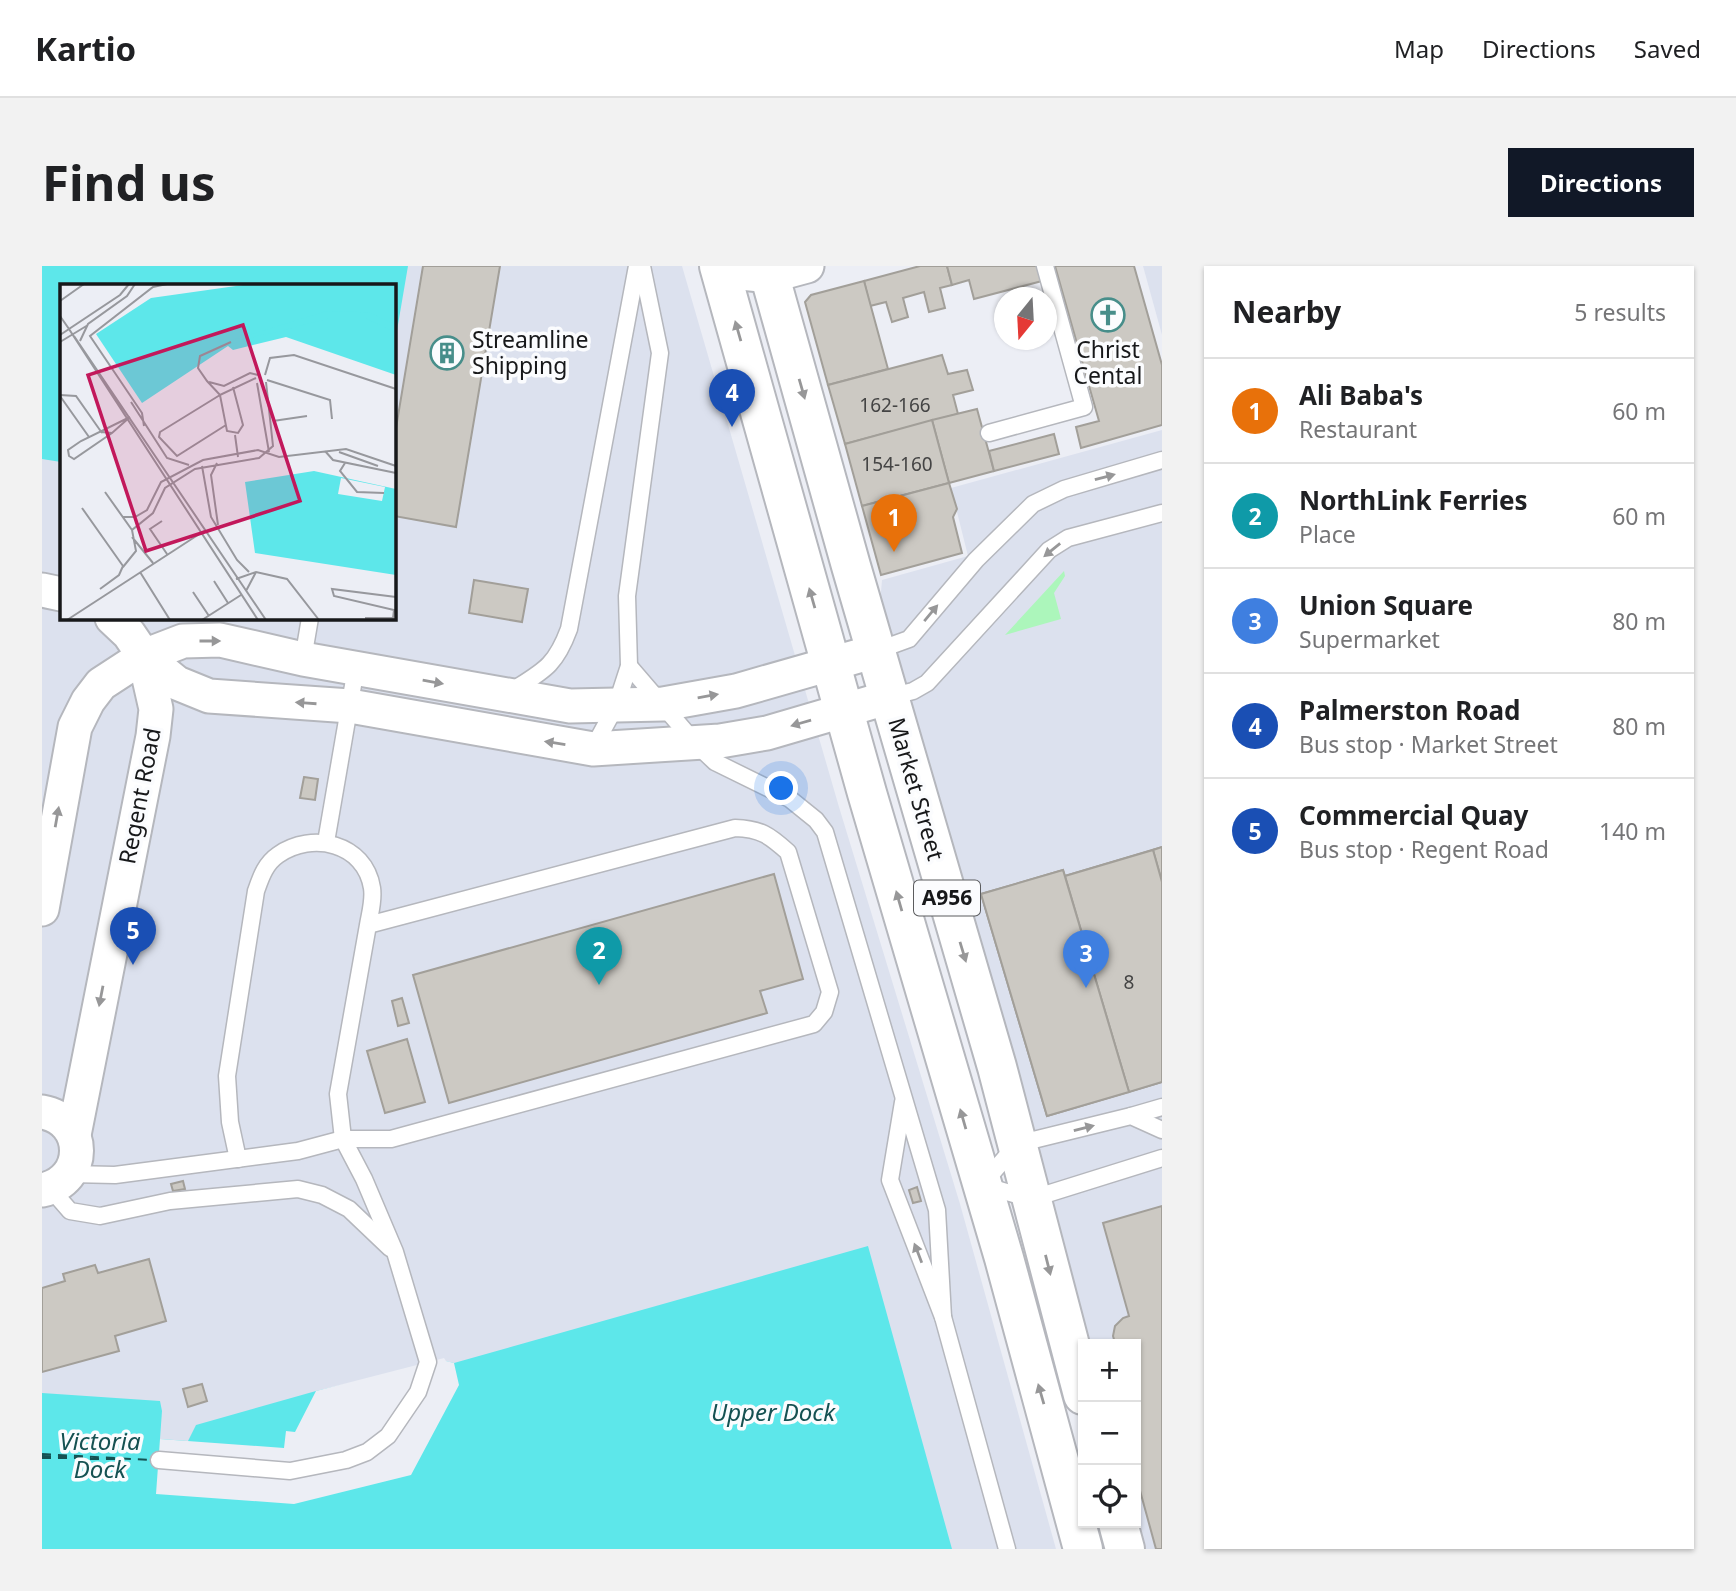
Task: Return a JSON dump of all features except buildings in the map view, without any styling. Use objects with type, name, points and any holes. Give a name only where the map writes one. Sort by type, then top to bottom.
[{"type":"main road","name":"Market Street","points":[[720,268],[830,663],[982,1185]]},
{"type":"main road","name":"Market Street","points":[[769,271],[1017,1144],[1078,1376]]},
{"type":"main road","name":"A956","points":[[982,1185],[1083,1549]]},
{"type":"main road","points":[[1119,1528],[1125,1549]]},
{"type":"street","points":[[720,268],[769,271],[807,266]]},
{"type":"street","points":[[42,590],[60,594]]},
{"type":"street","points":[[114,620],[129,634],[144,656],[177,683],[209,696],[350,706],[593,749],[696,744],[767,733],[890,698]]},
{"type":"street","points":[[42,909],[46,853],[75,727],[88,702],[102,684],[144,656],[183,641],[220,640],[303,659],[570,706],[663,704],[736,691],[876,651]]},
{"type":"street","name":"Regent Road","points":[[54,1184],[75,1162],[77,1148],[74,1135],[153,736],[156,709],[144,656]]},
{"type":"street","points":[[42,1112],[67,1124],[74,1135]]},
{"type":"lane","points":[[593,749],[615,706],[629,666],[627,596],[660,353],[639,266]]},
{"type":"lane","points":[[505,695],[547,669],[561,653],[569,629],[639,266]]},
{"type":"lane","points":[[989,433],[1084,407],[1045,266]]},
{"type":"lane","points":[[876,651],[908,639],[976,560],[1033,504],[1063,489],[1162,460]]},
{"type":"lane","points":[[890,698],[913,691],[927,683],[1049,550],[1069,538],[1162,513]]},
{"type":"lane","points":[[303,659],[310,620]]},
{"type":"lane","points":[[629,666],[696,744],[715,762],[790,799],[816,820],[825,832],[937,1210],[943,1317]]},
{"type":"lane","points":[[326,842],[356,668]]},
{"type":"lane","points":[[368,925],[735,828],[755,829],[771,836],[788,852],[830,992],[824,1012],[814,1024],[391,1139],[343,1139],[298,1151],[54,1184],[70,1211],[100,1216],[170,1201],[298,1189],[323,1195],[349,1209],[395,1252]]},
{"type":"lane","points":[[159,1460],[290,1471],[346,1460],[367,1452],[388,1436],[418,1392],[428,1362],[395,1252],[364,1179],[343,1139],[338,1094],[372,904],[372,887],[366,870],[354,855],[326,842],[302,844],[278,854],[262,873],[256,891],[227,1076],[230,1122],[238,1159]]},
{"type":"lane","points":[[904,1097],[890,1180],[943,1317],[1007,1549]]},
{"type":"lane","points":[[1162,1107],[1017,1144],[982,1185],[1031,1199],[1162,1158]]},
{"type":"lane","points":[[1130,1116],[1162,1130]]},
{"type":"shaded area","points":[[42,266],[682,266],[839,807],[960,1204],[1056,1549],[42,1549]]},
{"type":"shaded area","points":[[1143,266],[1162,266],[1162,335]]},
{"type":"shaded area","points":[[1162,430],[1162,1549],[1125,1549],[1134,1528],[1141,1528],[1141,1339],[1080,1339],[1056,1294],[1054,1204],[876,651],[882,580],[968,556],[951,488]]},
{"type":"green space","points":[[1064,571],[1065,576],[1054,593],[1061,619],[1005,635]]},
{"type":"water","points":[[42,266],[408,266],[396,336],[396,284],[60,284],[60,462],[42,459]]},
{"type":"water","name":"Upper Dock","points":[[868,1246],[952,1549],[42,1549],[42,1393],[160,1401],[160,1439],[188,1441],[196,1425],[316,1391],[445,1361],[454,1363]]},
{"type":"pier","points":[[444,1358],[454,1363],[459,1385],[411,1475],[294,1504],[156,1494],[160,1439],[284,1448],[286,1431],[295,1432],[316,1391]]},
{"type":"ferry route","points":[[42,1454],[151,1460]]},
{"type":"ferry route","points":[[42,1456],[91,1458]]},
{"type":"ferry route","points":[[42,1458],[84,1458]]},
{"type":"ferry route","points":[[90,1459],[123,1459]]},
{"type":"place","name":"Christ Cental","points":[[1108,315]]},
{"type":"place","name":"Streamline Shipping","points":[[447,353]]},
{"type":"place","name":"Palmerston Road","points":[[732,427]]},
{"type":"place","name":"Ali Baba's","points":[[894,552]]},
{"type":"place","name":"Commercial Quay","points":[[133,965]]},
{"type":"place","name":"NorthLink Ferries","points":[[599,985]]},
{"type":"place","name":"Union Square","points":[[1086,988]]},
{"type":"water label","name":"Victoria Dock","points":[[100,1456]]}]
